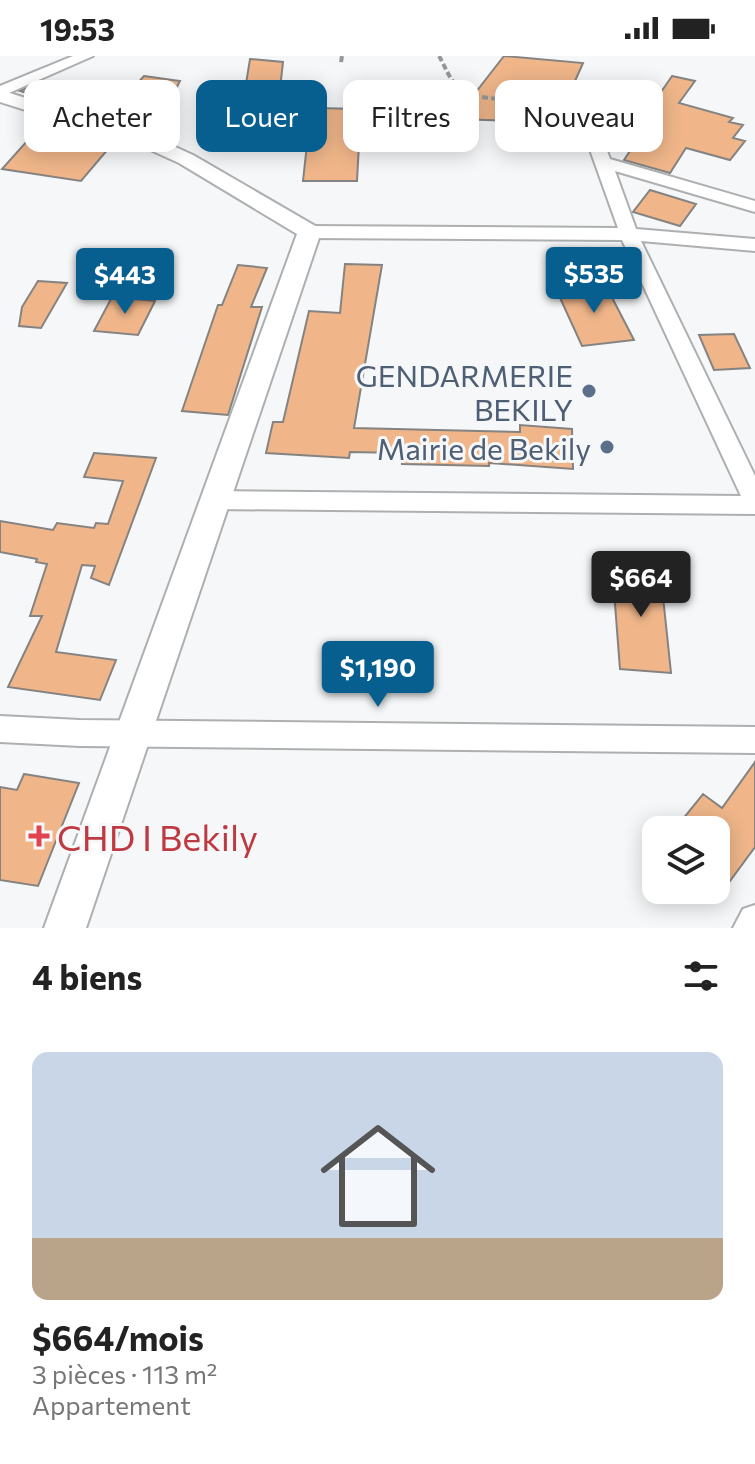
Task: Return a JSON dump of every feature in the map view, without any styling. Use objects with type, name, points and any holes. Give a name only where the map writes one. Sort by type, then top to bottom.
[{"type":"street","points":[[86,56],[0,94],[14,106],[164,149],[309,232],[629,234],[755,245]]},
{"type":"street","points":[[214,500],[755,503],[629,234],[599,152]]},
{"type":"street","points":[[602,162],[755,207]]},
{"type":"street","points":[[65,928],[309,232]]},
{"type":"street","points":[[0,729],[755,740]]},
{"type":"street","points":[[750,928],[755,921]]},
{"type":"path","points":[[341,62],[342,56]]},
{"type":"path","points":[[439,56],[458,87],[473,93],[495,95]]},
{"type":"building","points":[[504,56],[583,63],[575,80],[495,80],[495,120],[479,120],[479,88]]},
{"type":"building","points":[[250,59],[283,62],[281,80],[247,80]]},
{"type":"building","points":[[144,76],[173,80],[140,80]]},
{"type":"building","points":[[672,76],[695,81],[679,103],[733,118],[729,122],[743,125],[733,138],[745,141],[730,160],[686,148],[670,173],[624,160],[629,152],[663,152],[663,89]]},
{"type":"building","points":[[327,108],[343,109],[343,152],[359,152],[357,181],[303,181],[306,152],[327,152]]},
{"type":"building","points":[[24,144],[24,152],[106,152],[81,181],[2,169]]},
{"type":"building","points":[[650,190],[696,204],[680,226],[633,212]]},
{"type":"building","points":[[345,264],[382,265],[354,428],[520,432],[520,425],[572,429],[573,469],[489,463],[489,466],[402,464],[402,453],[350,452],[349,458],[266,453],[273,422],[283,422],[309,311],[340,313]]},
{"type":"building","points":[[238,265],[267,268],[251,307],[262,307],[228,415],[182,411],[218,305],[222,305]]},
{"type":"building","points":[[38,281],[67,283],[41,328],[19,326],[22,307]]},
{"type":"building","points":[[605,284],[634,340],[582,346],[556,289]]},
{"type":"building","points":[[112,297],[155,301],[138,335],[94,331]]},
{"type":"building","points":[[734,334],[750,368],[714,370],[699,335]]},
{"type":"building","points":[[94,453],[156,458],[109,585],[91,578],[95,566],[82,565],[56,652],[116,660],[100,700],[8,687],[42,616],[30,616],[47,564],[0,552],[0,521],[53,530],[57,523],[94,528],[96,523],[108,524],[123,481],[84,477]]},
{"type":"building","points":[[612,565],[660,568],[671,673],[620,669]]},
{"type":"building","points":[[755,762],[755,847],[730,881],[730,816],[685,816],[703,794],[722,808]]},
{"type":"building","points":[[24,774],[79,783],[38,886],[0,880],[0,787],[17,790]]},
{"type":"place","name":"GENDARMERIE BEKILY","points":[[589,391]]},
{"type":"place","name":"Mairie de Bekily","points":[[607,447]]},
{"type":"place","name":"CHD I Bekily","points":[[39,836]]}]
